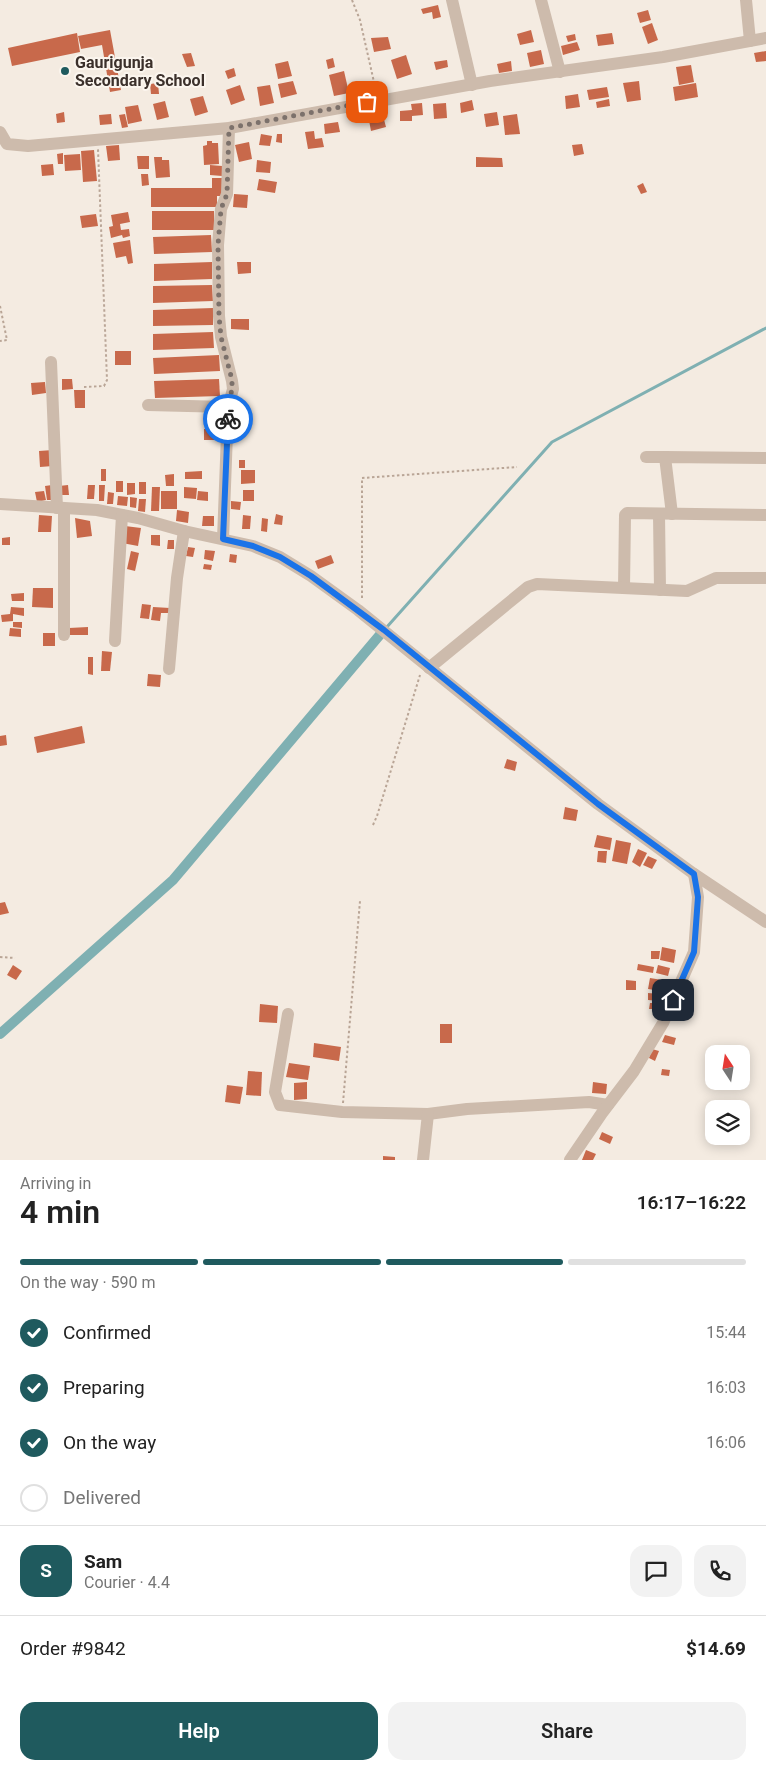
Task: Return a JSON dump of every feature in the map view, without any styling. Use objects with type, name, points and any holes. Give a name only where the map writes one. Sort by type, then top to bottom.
[{"type":"street","points":[[452,0],[472,84]]},
{"type":"street","points":[[541,0],[560,72]]},
{"type":"street","points":[[746,0],[750,41]]},
{"type":"street","points":[[0,132],[7,144],[17,146],[229,128],[472,84],[663,57],[766,38]]},
{"type":"street","points":[[223,539],[228,407],[232,380],[221,337],[218,245],[221,209],[227,194],[229,128]]},
{"type":"street","points":[[51,362],[61,509],[64,634]]},
{"type":"street","points":[[148,405],[228,407]]},
{"type":"street","points":[[646,457],[766,458]]},
{"type":"street","points":[[665,457],[672,514]]},
{"type":"street","points":[[0,504],[97,510],[253,546],[280,557],[311,576],[358,610],[598,804],[694,874],[766,922]]},
{"type":"street","points":[[624,588],[625,515],[631,512],[766,515]]},
{"type":"street","points":[[659,514],[660,590]]},
{"type":"street","points":[[115,641],[122,515]]},
{"type":"street","points":[[169,669],[177,578],[184,531]]},
{"type":"street","points":[[426,665],[528,587],[537,584],[687,591],[716,578],[766,578]]},
{"type":"street","points":[[570,1160],[634,1071],[663,1023],[694,952],[698,897],[694,874]]},
{"type":"street","points":[[288,1014],[275,1092],[280,1105],[342,1112],[428,1114],[467,1109],[589,1102],[608,1105]]},
{"type":"street","points":[[422,1160],[428,1114]]},
{"type":"path","points":[[352,0],[360,20],[378,100]]},
{"type":"path","points":[[84,387],[104,386],[107,380],[97,139]]},
{"type":"path","points":[[0,306],[7,340],[0,341]]},
{"type":"path","points":[[358,610],[361,605],[362,594],[362,478],[517,467]]},
{"type":"path","points":[[373,825],[426,665]]},
{"type":"path","points":[[342,1112],[360,901]]},
{"type":"path","points":[[0,957],[15,958]]},
{"type":"building","points":[[438,5],[441,17],[433,19],[432,12],[423,14],[421,9]]},
{"type":"building","points":[[648,10],[651,20],[640,23],[637,13]]},
{"type":"building","points":[[652,23],[658,40],[648,44],[642,27]]},
{"type":"building","points":[[110,30],[121,90],[110,92],[102,45],[81,49],[78,36]]},
{"type":"building","points":[[531,30],[534,42],[520,45],[517,34]]},
{"type":"building","points":[[77,33],[80,52],[12,66],[8,48]]},
{"type":"building","points":[[612,33],[614,44],[598,46],[596,35]]},
{"type":"building","points":[[575,34],[576,40],[568,42],[566,36]]},
{"type":"building","points":[[388,37],[391,49],[374,52],[371,38]]},
{"type":"building","points":[[577,42],[580,50],[563,55],[561,46]]},
{"type":"building","points":[[541,50],[544,64],[530,67],[527,53]]},
{"type":"building","points":[[766,51],[766,61],[756,62],[754,53]]},
{"type":"building","points":[[191,53],[195,66],[187,67],[182,54]]},
{"type":"building","points":[[406,55],[412,74],[397,79],[391,60]]},
{"type":"building","points":[[333,58],[335,67],[328,69],[326,60]]},
{"type":"building","points":[[447,60],[448,67],[436,70],[434,62]]},
{"type":"building","points":[[288,61],[292,76],[278,79],[275,64]]},
{"type":"building","points":[[511,61],[512,71],[499,73],[497,64]]},
{"type":"building","points":[[691,65],[694,82],[679,85],[676,67]]},
{"type":"building","points":[[234,68],[236,76],[228,79],[225,71]]},
{"type":"building","points":[[344,71],[349,93],[334,96],[329,75]]},
{"type":"building","points":[[293,81],[297,94],[281,98],[278,84]]},
{"type":"building","points":[[639,81],[641,100],[627,102],[623,83]]},
{"type":"building","points":[[158,83],[159,94],[151,94],[150,84]]},
{"type":"building","points":[[696,83],[698,97],[675,101],[673,87]]},
{"type":"building","points":[[240,85],[245,100],[231,105],[226,90]]},
{"type":"building","points":[[270,85],[274,103],[260,106],[257,87]]},
{"type":"building","points":[[607,87],[609,97],[589,100],[587,90]]},
{"type":"building","points":[[578,94],[580,107],[566,109],[565,96]]},
{"type":"building","points":[[203,96],[208,112],[195,116],[190,99]]},
{"type":"building","points":[[609,99],[610,106],[597,108],[596,102]]},
{"type":"building","points":[[472,100],[474,110],[461,113],[460,103]]},
{"type":"building","points":[[165,101],[169,117],[157,120],[153,104]]},
{"type":"building","points":[[422,103],[423,115],[412,116],[412,121],[400,121],[400,111],[412,110],[411,104]]},
{"type":"building","points":[[446,103],[447,118],[434,119],[433,104]]},
{"type":"building","points":[[138,105],[142,121],[128,124],[125,107]]},
{"type":"building","points":[[64,112],[65,122],[57,123],[56,114]]},
{"type":"building","points":[[382,112],[386,127],[371,131],[368,115]]},
{"type":"building","points":[[497,112],[499,125],[486,127],[484,114]]},
{"type":"building","points":[[111,114],[112,124],[100,125],[99,115]]},
{"type":"building","points":[[125,114],[128,127],[122,128],[119,115]]},
{"type":"building","points":[[517,114],[520,134],[505,135],[503,116]]},
{"type":"building","points":[[338,122],[340,132],[325,134],[324,124]]},
{"type":"building","points":[[314,131],[315,139],[322,138],[324,147],[308,149],[305,132]]},
{"type":"building","points":[[261,134],[272,136],[270,146],[259,145]]},
{"type":"building","points":[[277,134],[282,134],[282,143],[276,142]]},
{"type":"building","points":[[207,141],[218,143],[219,164],[204,165],[203,146],[207,145]]},
{"type":"building","points":[[249,142],[252,159],[239,162],[235,145]]},
{"type":"building","points":[[582,144],[584,154],[574,156],[572,145]]},
{"type":"building","points":[[119,145],[120,160],[108,161],[106,146]]},
{"type":"building","points":[[94,150],[97,181],[83,182],[81,151]]},
{"type":"building","points":[[63,153],[63,164],[58,164],[57,154]]},
{"type":"building","points":[[80,154],[81,170],[65,171],[64,155]]},
{"type":"building","points":[[137,156],[149,156],[149,169],[138,169]]},
{"type":"building","points":[[154,157],[162,157],[162,160],[169,160],[170,177],[156,178]]},
{"type":"building","points":[[476,157],[502,158],[503,167],[476,167]]},
{"type":"building","points":[[257,160],[271,162],[270,173],[256,172]]},
{"type":"building","points":[[53,164],[54,175],[42,176],[41,165]]},
{"type":"building","points":[[210,165],[222,166],[222,176],[210,175]]},
{"type":"building","points":[[141,174],[148,174],[149,185],[142,186]]},
{"type":"building","points":[[212,178],[222,178],[222,196],[217,196],[217,207],[151,207],[151,188],[212,188]]},
{"type":"building","points":[[259,179],[277,182],[275,193],[257,190]]},
{"type":"building","points":[[643,183],[647,192],[641,194],[637,186]]},
{"type":"building","points":[[234,194],[248,195],[247,208],[233,207]]},
{"type":"building","points":[[152,211],[214,211],[214,230],[152,230]]},
{"type":"building","points":[[128,212],[130,222],[120,224],[121,230],[129,229],[130,236],[123,238],[122,235],[111,238],[109,227],[113,226],[111,215]]},
{"type":"building","points":[[96,214],[98,226],[82,228],[80,216]]},
{"type":"building","points":[[211,235],[212,252],[154,254],[153,237]]},
{"type":"building","points":[[130,240],[133,263],[128,264],[126,256],[116,258],[113,243]]},
{"type":"building","points":[[212,262],[212,279],[154,281],[154,264]]},
{"type":"building","points":[[237,262],[251,262],[251,273],[238,274]]},
{"type":"building","points":[[212,285],[213,301],[153,303],[153,286]]},
{"type":"building","points":[[213,308],[213,325],[153,326],[153,310]]},
{"type":"building","points":[[231,319],[249,319],[249,330],[231,329]]},
{"type":"building","points":[[213,332],[214,348],[153,350],[153,334]]},
{"type":"building","points":[[115,351],[131,351],[131,365],[115,365]]},
{"type":"building","points":[[219,355],[220,371],[154,374],[153,358]]},
{"type":"building","points":[[62,379],[72,379],[73,389],[62,390]]},
{"type":"building","points":[[219,379],[220,396],[155,398],[154,381]]},
{"type":"building","points":[[45,382],[46,393],[32,395],[31,383]]},
{"type":"building","points":[[74,390],[85,390],[85,408],[75,408]]},
{"type":"building","points":[[204,429],[217,429],[217,440],[204,440]]},
{"type":"building","points":[[53,450],[53,466],[40,467],[39,451]]},
{"type":"building","points":[[239,460],[245,460],[245,468],[239,468]]},
{"type":"building","points":[[101,469],[106,469],[106,481],[101,481]]},
{"type":"building","points":[[241,470],[255,470],[255,483],[241,484]]},
{"type":"building","points":[[202,471],[202,479],[185,479],[185,472]]},
{"type":"building","points":[[174,474],[174,486],[166,486],[165,475]]},
{"type":"building","points":[[116,481],[123,481],[123,492],[116,492]]},
{"type":"building","points":[[139,482],[146,482],[146,494],[139,494]]},
{"type":"building","points":[[127,483],[135,483],[135,494],[127,495]]},
{"type":"building","points":[[52,485],[54,500],[47,500],[45,486]]},
{"type":"building","points":[[68,485],[69,495],[60,495],[59,486]]},
{"type":"building","points":[[88,485],[95,485],[94,499],[87,499]]},
{"type":"building","points":[[99,485],[105,485],[104,501],[99,501]]},
{"type":"building","points":[[152,487],[160,487],[159,511],[151,511]]},
{"type":"building","points":[[184,487],[197,488],[196,499],[184,498]]},
{"type":"building","points":[[243,490],[254,490],[254,501],[243,501]]},
{"type":"building","points":[[44,491],[46,500],[37,502],[35,492]]},
{"type":"building","points":[[161,491],[177,491],[177,509],[161,509]]},
{"type":"building","points":[[198,491],[208,492],[208,501],[197,500]]},
{"type":"building","points":[[108,492],[114,493],[113,504],[107,504]]},
{"type":"building","points":[[118,496],[128,497],[127,506],[117,505]]},
{"type":"building","points":[[130,497],[137,498],[136,508],[130,507]]},
{"type":"building","points":[[139,499],[146,499],[145,512],[138,511]]},
{"type":"building","points":[[231,501],[241,502],[240,510],[231,509]]},
{"type":"building","points":[[177,510],[189,512],[188,523],[176,521]]},
{"type":"building","points":[[276,514],[283,516],[282,525],[274,524]]},
{"type":"building","points":[[39,515],[52,516],[51,532],[38,532]]},
{"type":"building","points":[[243,515],[251,516],[250,529],[242,529]]},
{"type":"building","points":[[203,516],[214,516],[214,526],[202,526]]},
{"type":"building","points":[[75,518],[90,521],[92,536],[77,538]]},
{"type":"building","points":[[262,518],[268,519],[267,532],[261,531]]},
{"type":"building","points":[[125,526],[141,528],[138,546],[122,543]]},
{"type":"building","points":[[151,535],[160,535],[160,546],[151,545]]},
{"type":"building","points":[[10,537],[10,545],[2,545],[2,538]]},
{"type":"building","points":[[168,540],[174,540],[174,549],[167,549]]},
{"type":"building","points":[[188,547],[195,548],[193,557],[186,556]]},
{"type":"building","points":[[205,550],[215,551],[213,561],[204,559]]},
{"type":"building","points":[[131,551],[139,553],[135,571],[127,569]]},
{"type":"building","points":[[230,554],[237,555],[236,563],[229,562]]},
{"type":"building","points":[[331,555],[334,563],[318,569],[315,561]]},
{"type":"building","points":[[204,564],[212,565],[211,570],[203,569]]},
{"type":"building","points":[[33,588],[53,588],[53,608],[32,607]]},
{"type":"building","points":[[24,593],[24,601],[12,601],[11,594]]},
{"type":"building","points":[[142,604],[151,605],[149,619],[140,618]]},
{"type":"building","points":[[11,607],[24,608],[24,616],[13,614],[13,621],[2,622],[1,615],[10,614]]},
{"type":"building","points":[[153,607],[170,608],[170,613],[161,613],[160,621],[151,620]]},
{"type":"building","points":[[13,622],[22,622],[22,628],[13,627]]},
{"type":"building","points":[[88,627],[88,635],[69,635],[69,628]]},
{"type":"building","points":[[10,628],[21,629],[21,637],[9,636]]},
{"type":"building","points":[[43,633],[55,633],[55,646],[43,646]]},
{"type":"building","points":[[102,651],[112,652],[110,671],[101,671]]},
{"type":"building","points":[[88,657],[93,657],[93,675],[88,674]]},
{"type":"building","points":[[148,674],[161,675],[160,687],[147,686]]},
{"type":"building","points":[[82,726],[85,743],[37,753],[34,737]]},
{"type":"building","points":[[6,735],[7,745],[0,746],[0,736]]},
{"type":"building","points":[[507,759],[517,762],[515,771],[504,768]]},
{"type":"building","points":[[565,807],[578,810],[576,821],[563,819]]},
{"type":"building","points":[[597,835],[612,838],[610,850],[594,847]]},
{"type":"building","points":[[616,840],[631,843],[627,864],[612,861]]},
{"type":"building","points":[[638,849],[647,853],[640,867],[632,862]]},
{"type":"building","points":[[598,851],[607,851],[606,863],[597,862]]},
{"type":"building","points":[[648,856],[657,860],[652,869],[643,865]]},
{"type":"building","points":[[5,902],[9,913],[0,915],[0,903]]},
{"type":"building","points":[[662,947],[676,950],[674,963],[660,960]]},
{"type":"building","points":[[651,951],[660,951],[659,959],[651,959]]},
{"type":"building","points":[[638,964],[654,967],[653,973],[637,970]]},
{"type":"building","points":[[13,965],[22,971],[16,980],[7,975]]},
{"type":"building","points":[[658,965],[670,968],[668,976],[656,973]]},
{"type":"building","points":[[650,978],[668,981],[667,992],[648,989]]},
{"type":"building","points":[[626,980],[636,981],[636,990],[626,990]]},
{"type":"building","points":[[648,993],[660,994],[659,1001],[648,1000]]},
{"type":"building","points":[[650,1003],[659,1003],[659,1009],[649,1009]]},
{"type":"building","points":[[260,1004],[278,1006],[277,1023],[259,1022]]},
{"type":"building","points":[[440,1024],[452,1024],[452,1043],[440,1043]]},
{"type":"building","points":[[665,1035],[676,1038],[674,1045],[662,1042]]},
{"type":"building","points":[[314,1043],[341,1047],[339,1061],[313,1057]]},
{"type":"building","points":[[652,1049],[659,1051],[655,1061],[649,1058]]},
{"type":"building","points":[[289,1063],[310,1066],[308,1080],[286,1077]]},
{"type":"building","points":[[662,1069],[670,1070],[669,1076],[661,1075]]},
{"type":"building","points":[[248,1071],[262,1072],[261,1096],[246,1095]]},
{"type":"building","points":[[307,1082],[307,1099],[294,1100],[294,1083]]},
{"type":"building","points":[[593,1082],[607,1084],[606,1094],[592,1093]]},
{"type":"building","points":[[227,1085],[243,1087],[240,1104],[225,1102]]},
{"type":"building","points":[[602,1132],[613,1137],[610,1144],[599,1139]]},
{"type":"building","points":[[586,1150],[596,1154],[593,1160],[582,1160]]},
{"type":"building","points":[[383,1156],[395,1157],[395,1160],[383,1160]]},
{"type":"waterway","points":[[386,628],[552,442],[766,328]]},
{"type":"waterway","points":[[0,1034],[173,880],[384,630]]},
{"type":"way so far","points":[[228,419],[232,380],[221,337],[218,245],[221,209],[227,194],[229,128],[367,102]]},
{"type":"place","name":"Gaurigunja Secondary School","points":[[65,71]]},
{"type":"route","points":[[228,419],[223,539],[253,546],[280,557],[311,576],[384,630],[598,804],[694,874],[698,897],[694,952],[673,1000]]}]
